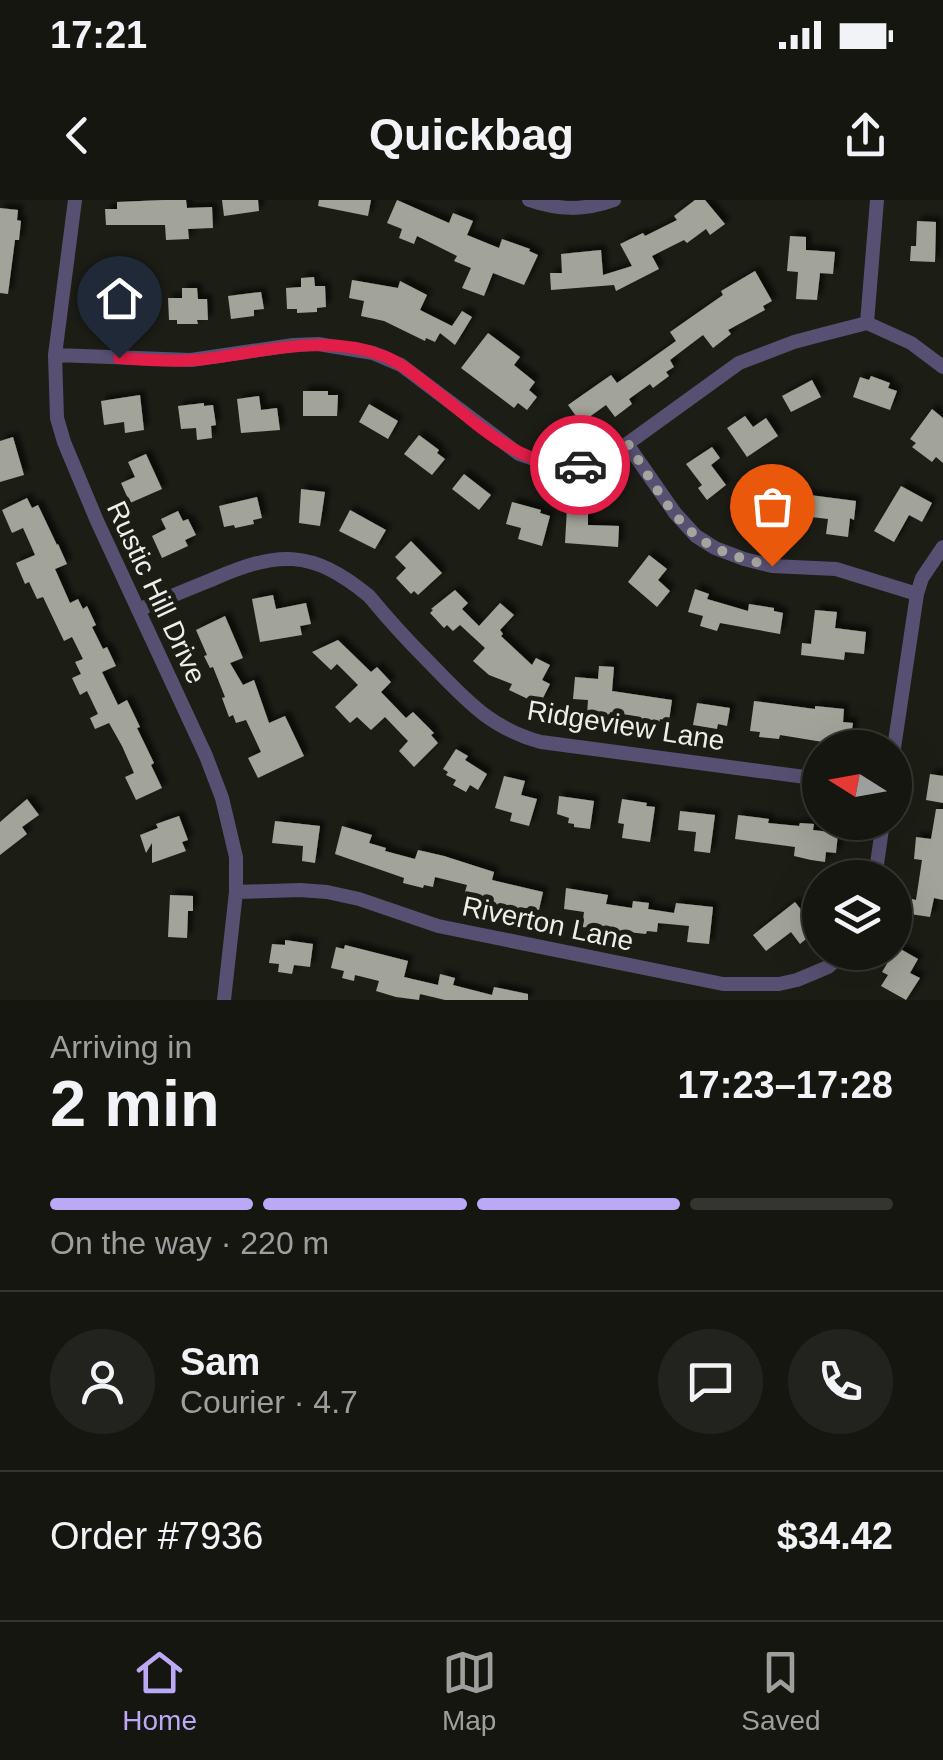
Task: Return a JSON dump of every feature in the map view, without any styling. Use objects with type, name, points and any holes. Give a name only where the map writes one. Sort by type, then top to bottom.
[{"type":"street","name":"Rustic Hill Drive","points":[[75,200],[55,355],[58,418],[64,442],[222,798],[236,857],[224,1000]]},
{"type":"street","points":[[528,200],[585,208],[614,200]]},
{"type":"street","points":[[867,323],[877,200]]},
{"type":"street","points":[[55,355],[192,360],[318,344],[373,353],[401,365],[497,439],[530,458],[576,466],[599,460],[628,444],[739,364],[794,342],[867,323],[911,343],[943,367]]},
{"type":"street","points":[[628,444],[675,513],[696,536],[715,548],[772,566],[836,569],[917,594]]},
{"type":"street","points":[[897,730],[917,594],[922,578],[943,547]]},
{"type":"street","name":"Ridgeview Lane","points":[[138,610],[250,563],[276,558],[310,562],[356,585],[460,696],[520,736],[802,777]]},
{"type":"street","name":"Riverton Lane","points":[[236,892],[327,892],[438,926],[724,984],[780,984],[819,970]]},
{"type":"building","points":[[186,200],[187,208],[212,207],[213,228],[188,229],[189,239],[166,240],[165,225],[106,225],[105,209],[117,209],[117,202]]},
{"type":"building","points":[[222,200],[258,200],[259,211],[224,216]]},
{"type":"building","points":[[319,200],[371,200],[368,216],[318,206]]},
{"type":"building","points":[[397,200],[449,223],[453,213],[473,221],[467,235],[499,248],[502,239],[530,249],[538,255],[524,285],[493,273],[484,296],[462,288],[471,268],[454,261],[457,256],[417,236],[414,244],[399,238],[402,229],[387,223]]},
{"type":"building","points":[[695,200],[705,200],[725,224],[710,235],[706,229],[687,243],[684,240],[652,256],[659,269],[616,291],[614,285],[551,290],[550,273],[562,273],[561,254],[601,250],[603,275],[632,266],[620,244],[677,220],[674,216]]},
{"type":"building","points":[[0,208],[18,210],[17,220],[21,221],[8,294],[0,293]]},
{"type":"building","points":[[917,221],[936,222],[935,262],[910,261],[911,246],[916,246]]},
{"type":"building","points":[[790,236],[806,237],[806,250],[835,252],[833,274],[820,273],[817,300],[796,299],[798,272],[787,271]]},
{"type":"building","points":[[755,271],[772,301],[763,306],[765,310],[728,330],[731,334],[713,348],[703,335],[670,360],[674,367],[666,372],[669,376],[629,399],[632,404],[615,417],[606,405],[581,423],[568,405],[611,375],[617,383],[676,341],[670,332],[723,295],[721,291]]},
{"type":"building","points":[[314,277],[315,286],[325,286],[326,307],[317,308],[317,312],[287,309],[286,288],[301,287],[301,278]]},
{"type":"building","points":[[352,280],[398,288],[400,281],[427,295],[420,310],[452,326],[462,311],[472,317],[455,345],[440,333],[435,342],[426,338],[425,341],[384,321],[361,316],[364,301],[349,298]]},
{"type":"building","points":[[99,282],[148,289],[143,324],[121,321],[123,307],[97,303]]},
{"type":"building","points":[[182,288],[197,288],[198,299],[207,299],[208,320],[177,324],[177,320],[169,320],[168,298],[182,298]]},
{"type":"building","points":[[261,292],[264,309],[254,310],[254,316],[231,319],[228,296]]},
{"type":"building","points":[[488,333],[520,357],[514,365],[535,382],[529,390],[537,397],[527,410],[518,403],[514,408],[461,368]]},
{"type":"building","points":[[871,376],[890,383],[888,388],[897,391],[890,410],[853,397],[860,377],[869,380]]},
{"type":"building","points":[[812,380],[821,397],[791,412],[782,396]]},
{"type":"building","points":[[303,391],[338,395],[337,416],[303,416]]},
{"type":"building","points":[[140,395],[144,430],[125,433],[124,422],[104,425],[101,401]]},
{"type":"building","points":[[259,396],[261,410],[277,408],[280,430],[241,433],[237,399]]},
{"type":"building","points":[[369,404],[398,421],[388,439],[359,422]]},
{"type":"building","points":[[213,405],[216,425],[211,426],[212,438],[197,440],[196,428],[181,429],[178,406]]},
{"type":"building","points":[[932,409],[943,418],[943,463],[936,457],[932,462],[912,447],[916,443],[910,439]]},
{"type":"building","points":[[745,416],[753,427],[766,418],[778,436],[747,457],[727,428]]},
{"type":"building","points":[[419,435],[445,459],[432,475],[404,454]]},
{"type":"building","points":[[13,437],[24,475],[0,482],[0,441]]},
{"type":"building","points":[[712,447],[720,458],[711,465],[726,485],[707,500],[698,488],[702,485],[686,464]]},
{"type":"building","points":[[146,454],[162,489],[130,503],[121,483],[135,477],[128,462]]},
{"type":"building","points":[[464,474],[491,495],[479,510],[452,489]]},
{"type":"building","points":[[901,486],[932,503],[922,522],[909,515],[894,542],[874,531]]},
{"type":"building","points":[[301,489],[325,492],[320,526],[299,523]]},
{"type":"building","points":[[794,493],[856,501],[848,537],[826,534],[828,519],[794,515],[792,523],[783,522],[782,528],[759,524],[761,509],[771,502],[792,506]]},
{"type":"building","points":[[257,497],[262,518],[253,520],[254,524],[224,527],[219,506]]},
{"type":"building","points":[[27,498],[32,508],[38,505],[58,544],[67,564],[55,569],[70,603],[78,599],[83,609],[87,606],[96,625],[92,627],[116,666],[102,672],[118,705],[127,700],[154,763],[151,765],[162,788],[136,800],[125,777],[134,773],[122,746],[109,723],[95,729],[90,718],[98,714],[87,691],[80,695],[72,678],[81,674],[75,662],[83,659],[72,637],[64,641],[43,597],[37,599],[29,582],[25,584],[16,563],[35,555],[23,528],[12,533],[2,510]]},
{"type":"building","points":[[512,502],[550,516],[542,546],[518,539],[521,528],[506,524]]},
{"type":"building","points":[[567,508],[588,509],[588,525],[619,526],[618,547],[565,543]]},
{"type":"building","points":[[350,510],[386,530],[375,549],[339,531]]},
{"type":"building","points":[[178,511],[183,521],[188,519],[196,535],[185,540],[188,546],[162,558],[152,536],[166,529],[161,519]]},
{"type":"building","points":[[411,541],[442,573],[418,595],[414,591],[411,594],[396,578],[406,568],[395,557]]},
{"type":"building","points":[[649,555],[667,569],[658,580],[670,591],[657,607],[628,582]]},
{"type":"building","points":[[695,589],[709,594],[707,599],[748,611],[749,604],[774,608],[783,613],[780,634],[720,623],[717,631],[700,626],[703,616],[688,612]]},
{"type":"building","points":[[455,590],[468,603],[462,609],[479,626],[500,603],[514,615],[500,630],[501,636],[532,665],[536,658],[550,665],[542,680],[550,684],[541,702],[509,690],[512,684],[489,675],[473,661],[485,648],[460,625],[453,631],[447,625],[444,628],[430,613]]},
{"type":"building","points":[[273,595],[276,609],[306,603],[311,624],[300,626],[302,635],[260,642],[252,599]]},
{"type":"building","points":[[815,610],[837,612],[835,628],[866,632],[864,654],[845,652],[844,660],[801,655],[802,643],[811,644]]},
{"type":"building","points":[[225,616],[243,658],[230,663],[243,685],[254,680],[269,723],[285,716],[304,756],[258,778],[248,758],[261,752],[246,720],[236,723],[233,715],[229,717],[222,698],[225,697],[196,630]]},
{"type":"building","points":[[338,640],[371,672],[377,667],[391,682],[381,692],[406,718],[413,712],[434,733],[431,735],[438,743],[414,767],[399,751],[408,741],[385,717],[371,730],[357,717],[350,723],[335,707],[358,685],[337,664],[331,670],[312,652]]},
{"type":"building","points":[[599,666],[614,667],[612,691],[672,700],[669,721],[660,719],[659,724],[610,712],[610,716],[587,715],[588,700],[573,699],[575,677],[598,679]]},
{"type":"building","points":[[754,701],[844,709],[843,722],[853,723],[852,730],[802,730],[802,739],[759,737],[760,732],[750,731]]},
{"type":"building","points":[[697,703],[730,708],[727,726],[718,724],[717,729],[693,725]]},
{"type":"building","points":[[456,749],[487,774],[478,790],[470,785],[466,792],[453,785],[456,780],[446,775],[448,772],[443,769]]},
{"type":"building","points":[[930,774],[943,776],[943,803],[926,800]]},
{"type":"building","points":[[504,776],[525,781],[521,795],[537,799],[529,826],[510,821],[512,813],[495,808]]},
{"type":"building","points":[[559,796],[594,801],[590,829],[574,827],[568,823],[569,818],[557,814]]},
{"type":"building","points":[[27,799],[39,815],[22,827],[27,834],[0,855],[0,822]]},
{"type":"building","points":[[622,799],[655,807],[650,842],[622,838],[624,824],[618,823]]},
{"type":"building","points":[[936,809],[943,809],[943,900],[934,898],[930,917],[912,914],[912,899],[916,900],[922,860],[914,859],[916,837],[931,839]]},
{"type":"building","points":[[680,811],[715,815],[710,853],[694,851],[696,832],[678,830]]},
{"type":"building","points":[[738,815],[769,819],[768,823],[802,823],[802,840],[837,840],[836,853],[826,852],[825,860],[815,860],[794,856],[795,847],[735,839]]},
{"type":"building","points":[[179,816],[188,840],[182,842],[186,851],[152,863],[152,843],[146,853],[140,835]]},
{"type":"building","points":[[275,821],[320,826],[315,863],[302,861],[303,846],[272,843]]},
{"type":"building","points":[[342,826],[372,835],[369,843],[386,848],[385,851],[415,859],[418,850],[444,856],[494,872],[492,880],[543,892],[539,910],[531,909],[531,913],[463,899],[467,885],[435,877],[433,887],[403,883],[404,878],[335,854]]},
{"type":"building","points":[[566,888],[608,895],[606,904],[632,908],[633,901],[649,903],[648,909],[674,913],[676,903],[713,907],[709,944],[687,942],[689,926],[658,923],[657,932],[646,934],[582,927],[584,912],[564,909]]},
{"type":"building","points":[[170,895],[193,896],[187,938],[168,937]]},
{"type":"building","points":[[795,902],[802,911],[800,944],[791,932],[766,951],[753,935]]},
{"type":"building","points":[[285,940],[313,944],[310,967],[294,965],[292,974],[278,972],[279,964],[269,963],[272,944],[285,945]]},
{"type":"building","points":[[345,945],[408,961],[404,977],[438,985],[440,974],[455,978],[453,985],[492,995],[494,987],[528,994],[528,1000],[445,1000],[420,994],[419,1000],[376,991],[379,981],[355,975],[354,981],[342,978],[344,971],[331,968],[336,947],[344,949]]},
{"type":"building","points":[[912,970],[910,973],[920,978],[906,1000],[881,986],[888,975],[882,972]]},
{"type":"way so far","points":[[580,465],[599,460],[628,444],[675,513],[696,536],[744,560],[772,566]]},
{"type":"route","points":[[119,358],[192,360],[318,344],[373,353],[401,365],[519,454],[548,464],[580,465]]}]
